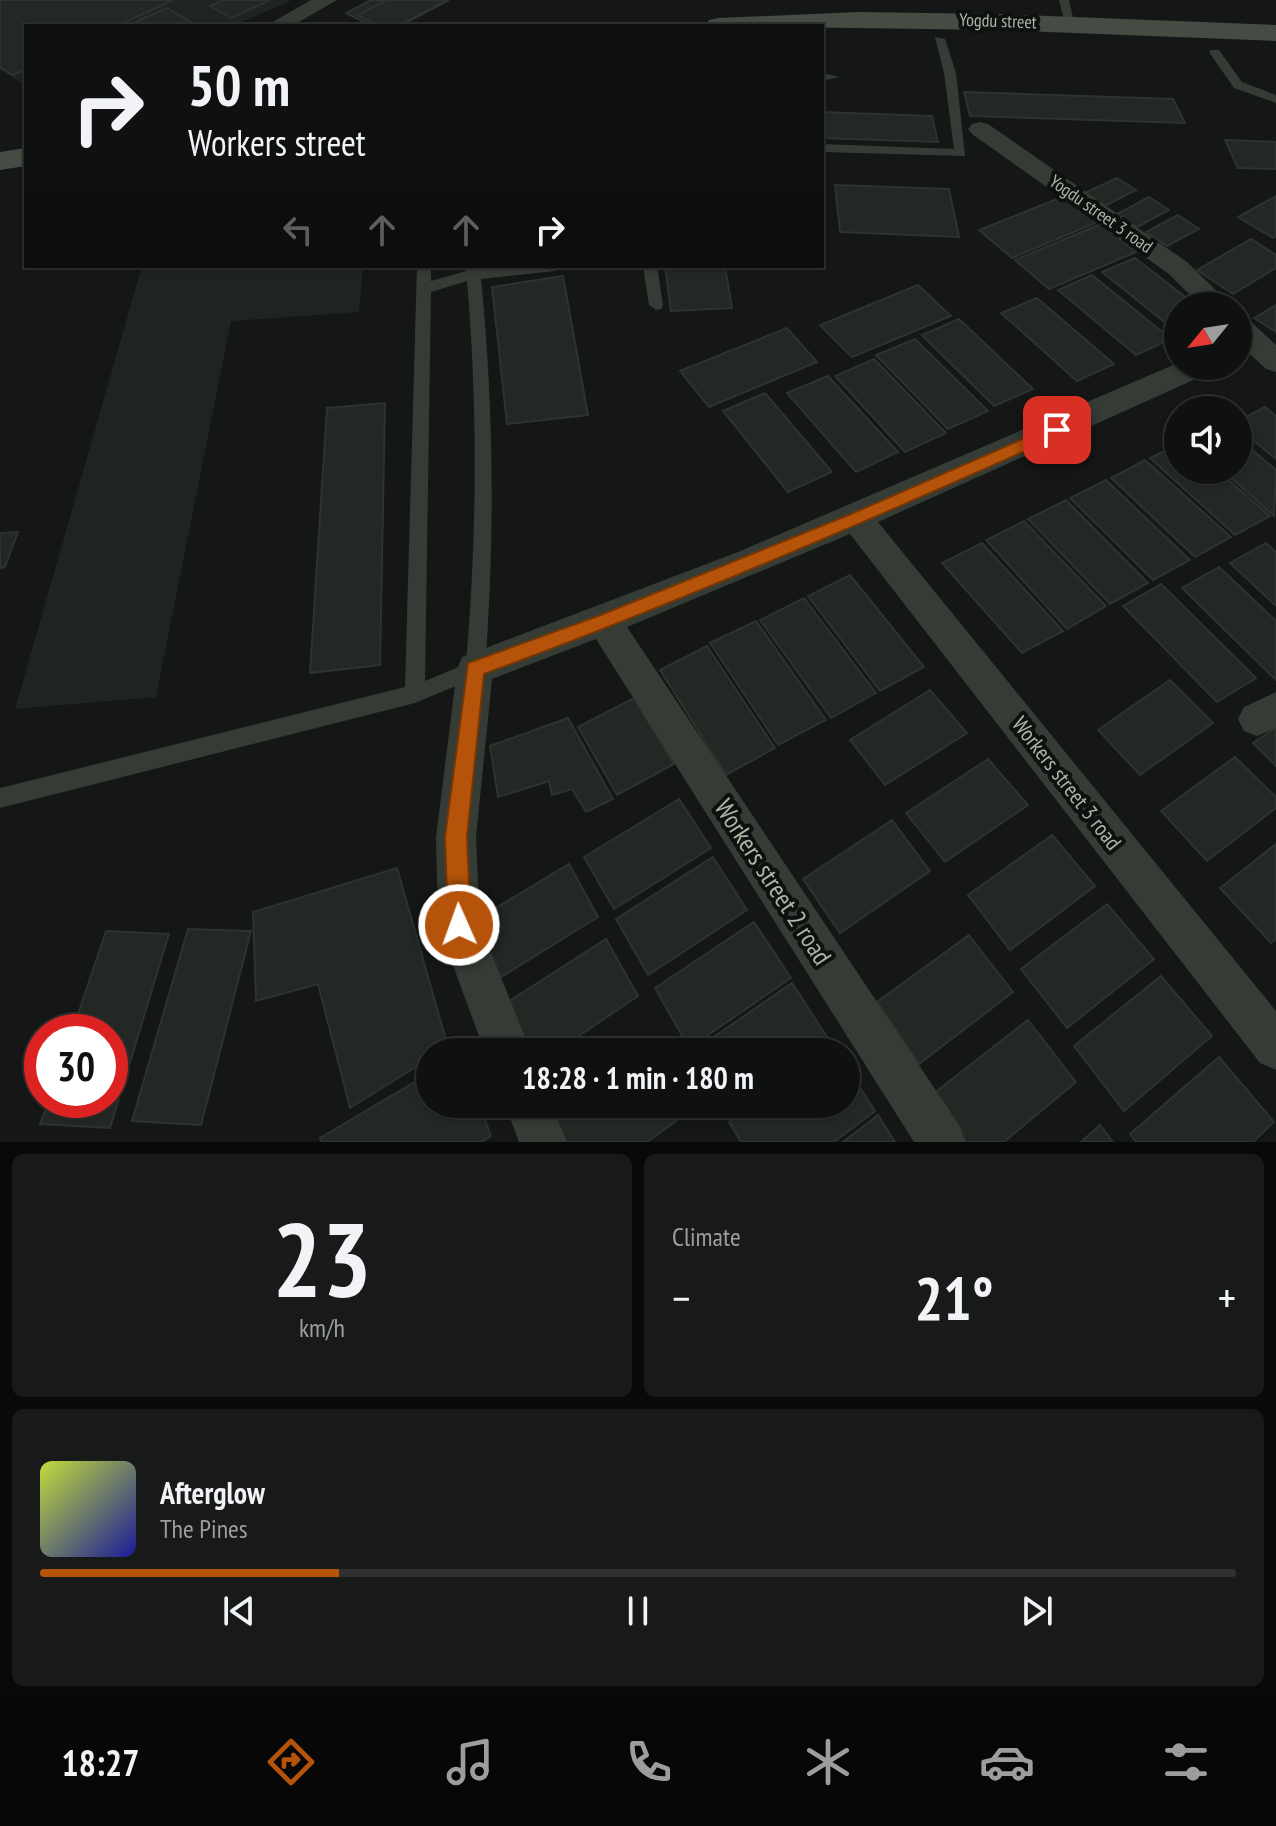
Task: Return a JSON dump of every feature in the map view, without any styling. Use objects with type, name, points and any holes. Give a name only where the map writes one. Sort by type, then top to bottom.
[{"type":"main road","name":"Yogdu street","points":[[751,24],[1068,12],[1276,33]]},
{"type":"main road","name":"Yogdu street","points":[[824,40],[939,39],[1276,54]]},
{"type":"main road","points":[[0,138],[24,134]]},
{"type":"main road","points":[[0,161],[24,157]]},
{"type":"street","points":[[280,24],[327,0]]},
{"type":"street","name":"Yogdu street 3 road","points":[[980,129],[1178,268],[1203,292]]},
{"type":"street","points":[[1252,345],[1276,362]]},
{"type":"street","points":[[503,1038],[459,925],[456,837],[475,669],[604,622],[857,519],[1168,380]]},
{"type":"street","name":"Workers street 3 road","points":[[857,519],[1276,1047]]},
{"type":"street","name":"Workers street 2 road","points":[[604,622],[942,1142]]},
{"type":"street","points":[[534,1118],[543,1142]]},
{"type":"lane","points":[[824,148],[961,153],[950,73],[939,39]]},
{"type":"lane","points":[[1215,52],[1238,85],[1276,99]]},
{"type":"lane","points":[[415,694],[424,268]]},
{"type":"lane","points":[[424,289],[474,271],[523,268]]},
{"type":"lane","points":[[650,268],[656,305]]},
{"type":"lane","points":[[0,798],[415,694],[475,669],[483,589],[485,442],[474,271]]},
{"type":"shaded area","points":[[0,0],[292,0],[238,24],[24,24],[24,84],[0,70]]},
{"type":"shaded area","points":[[141,268],[363,268],[359,312],[231,321],[156,697],[15,709]]},
{"type":"building","points":[[0,0],[173,0],[121,24],[24,24],[24,70],[13,75],[0,67]]},
{"type":"building","points":[[223,0],[270,0],[231,18],[210,6]]},
{"type":"building","points":[[371,0],[449,0],[404,24],[367,24],[346,13]]},
{"type":"building","points":[[387,0],[447,0],[402,24],[375,24],[357,15]]},
{"type":"building","points":[[167,8],[192,23],[170,24],[131,24]]},
{"type":"building","points":[[964,92],[1173,99],[1185,123],[970,116]]},
{"type":"building","points":[[824,112],[932,116],[938,142],[824,138]]},
{"type":"building","points":[[1225,140],[1276,142],[1276,169],[1238,168]]},
{"type":"building","points":[[1117,178],[1136,190],[1105,206],[1085,193]]},
{"type":"building","points":[[835,185],[949,189],[959,237],[840,232]]},
{"type":"building","points":[[1065,196],[1098,222],[1012,258],[979,230]]},
{"type":"building","points":[[1276,196],[1276,236],[1273,238],[1238,217]]},
{"type":"building","points":[[1149,197],[1169,210],[1137,227],[1117,214]]},
{"type":"building","points":[[1178,215],[1199,229],[1167,246],[1146,232]]},
{"type":"building","points":[[1101,224],[1136,252],[1049,289],[1015,260]]},
{"type":"building","points":[[1251,239],[1276,255],[1276,268],[1236,292],[1230,292],[1197,270]]},
{"type":"building","points":[[1135,258],[1179,292],[1164,292],[1164,322],[1102,272]]},
{"type":"building","points":[[665,268],[725,268],[732,308],[671,311]]},
{"type":"building","points":[[1092,275],[1164,333],[1164,342],[1136,355],[1058,290]]},
{"type":"building","points":[[563,276],[588,415],[507,424],[492,287]]},
{"type":"building","points":[[918,285],[951,316],[852,357],[820,325]]},
{"type":"building","points":[[1037,298],[1114,364],[1077,381],[1001,313]]},
{"type":"building","points":[[1276,305],[1276,332],[1254,318]]},
{"type":"building","points":[[959,319],[1033,389],[994,406],[922,335]]},
{"type":"building","points":[[787,328],[817,362],[709,407],[680,371]]},
{"type":"building","points":[[915,339],[988,411],[948,429],[876,355]]},
{"type":"building","points":[[874,359],[946,433],[905,452],[835,376]]},
{"type":"building","points":[[828,376],[898,452],[856,472],[787,393]]},
{"type":"building","points":[[765,393],[832,472],[788,492],[723,411]]},
{"type":"building","points":[[385,403],[380,665],[310,673],[327,408]]},
{"type":"building","points":[[1265,407],[1276,416],[1276,459],[1252,439],[1252,414]]},
{"type":"building","points":[[1252,450],[1276,470],[1274,516],[1238,484],[1252,484]]},
{"type":"building","points":[[1164,451],[1164,471],[1150,458]]},
{"type":"building","points":[[1145,460],[1164,477],[1164,484],[1172,484],[1231,537],[1195,557],[1111,478]]},
{"type":"building","points":[[1106,480],[1190,560],[1153,580],[1070,498]]},
{"type":"building","points":[[1179,484],[1233,484],[1270,516],[1235,535]]},
{"type":"building","points":[[1066,500],[1148,583],[1110,604],[1028,519]]},
{"type":"building","points":[[1024,521],[1106,606],[1067,629],[986,540]]},
{"type":"building","points":[[18,532],[5,567],[0,568],[0,533]]},
{"type":"building","points":[[982,543],[1063,631],[1022,653],[942,563]]},
{"type":"building","points":[[1266,543],[1276,552],[1276,606],[1230,563]]},
{"type":"building","points":[[1219,567],[1276,621],[1276,680],[1182,588]]},
{"type":"building","points":[[850,575],[924,667],[880,691],[808,596]]},
{"type":"building","points":[[1161,584],[1256,678],[1217,702],[1123,606]]},
{"type":"building","points":[[804,598],[876,693],[831,718],[760,620]]},
{"type":"building","points":[[756,621],[826,720],[778,745],[710,643]]},
{"type":"building","points":[[707,646],[775,748],[726,775],[660,670]]},
{"type":"building","points":[[1170,680],[1213,723],[1140,775],[1098,730]]},
{"type":"building","points":[[930,690],[967,733],[885,785],[850,740]]},
{"type":"building","points":[[634,698],[674,764],[617,795],[578,727]]},
{"type":"building","points":[[568,718],[613,799],[586,812],[572,789],[552,795],[549,781],[498,797],[490,746]]},
{"type":"building","points":[[1276,728],[1276,766],[1253,743]]},
{"type":"building","points":[[1235,757],[1276,797],[1276,808],[1207,861],[1161,811]]},
{"type":"building","points":[[988,759],[1028,805],[945,862],[906,813]]},
{"type":"building","points":[[679,799],[711,848],[614,909],[584,857]]},
{"type":"building","points":[[892,820],[930,871],[840,933],[803,879]]},
{"type":"building","points":[[1052,835],[1095,886],[1010,950],[968,895]]},
{"type":"building","points":[[1276,844],[1276,939],[1271,943],[1220,888]]},
{"type":"building","points":[[713,857],[747,910],[648,975],[616,919]]},
{"type":"building","points":[[569,864],[598,917],[493,982],[466,926]]},
{"type":"building","points":[[397,868],[445,1038],[416,1038],[416,1067],[350,1108],[318,984],[256,1001],[253,912]]},
{"type":"building","points":[[1107,904],[1154,959],[1067,1028],[1021,969]]},
{"type":"building","points":[[754,922],[791,978],[704,1038],[683,1038],[655,988]]},
{"type":"building","points":[[188,929],[251,931],[201,1125],[132,1121]]},
{"type":"building","points":[[106,931],[169,934],[128,1069],[128,1014],[78,1014]]},
{"type":"building","points":[[969,935],[1013,992],[919,1064],[877,1002]]},
{"type":"building","points":[[606,939],[638,996],[576,1038],[515,1038],[500,1007]]},
{"type":"building","points":[[1161,976],[1212,1036],[1124,1111],[1074,1046]]},
{"type":"building","points":[[792,983],[828,1038],[712,1038]]},
{"type":"building","points":[[1028,1020],[1076,1082],[1004,1142],[966,1142],[933,1094]]},
{"type":"building","points":[[1219,1057],[1274,1122],[1253,1142],[1136,1142],[1130,1134]]},
{"type":"building","points":[[416,1081],[416,1118],[484,1118],[491,1136],[482,1142],[321,1142],[320,1138]]},
{"type":"building","points":[[860,1088],[875,1111],[834,1142],[741,1142],[729,1122],[735,1118],[860,1118]]},
{"type":"building","points":[[878,1115],[895,1142],[843,1142]]},
{"type":"building","points":[[42,1118],[113,1118],[110,1128],[40,1124]]},
{"type":"building","points":[[680,1118],[647,1142],[559,1142],[548,1119]]},
{"type":"building","points":[[1100,1125],[1113,1142],[1081,1142]]},
{"type":"route","points":[[459,925],[456,837],[475,669],[604,622],[857,519],[1057,430]]}]
